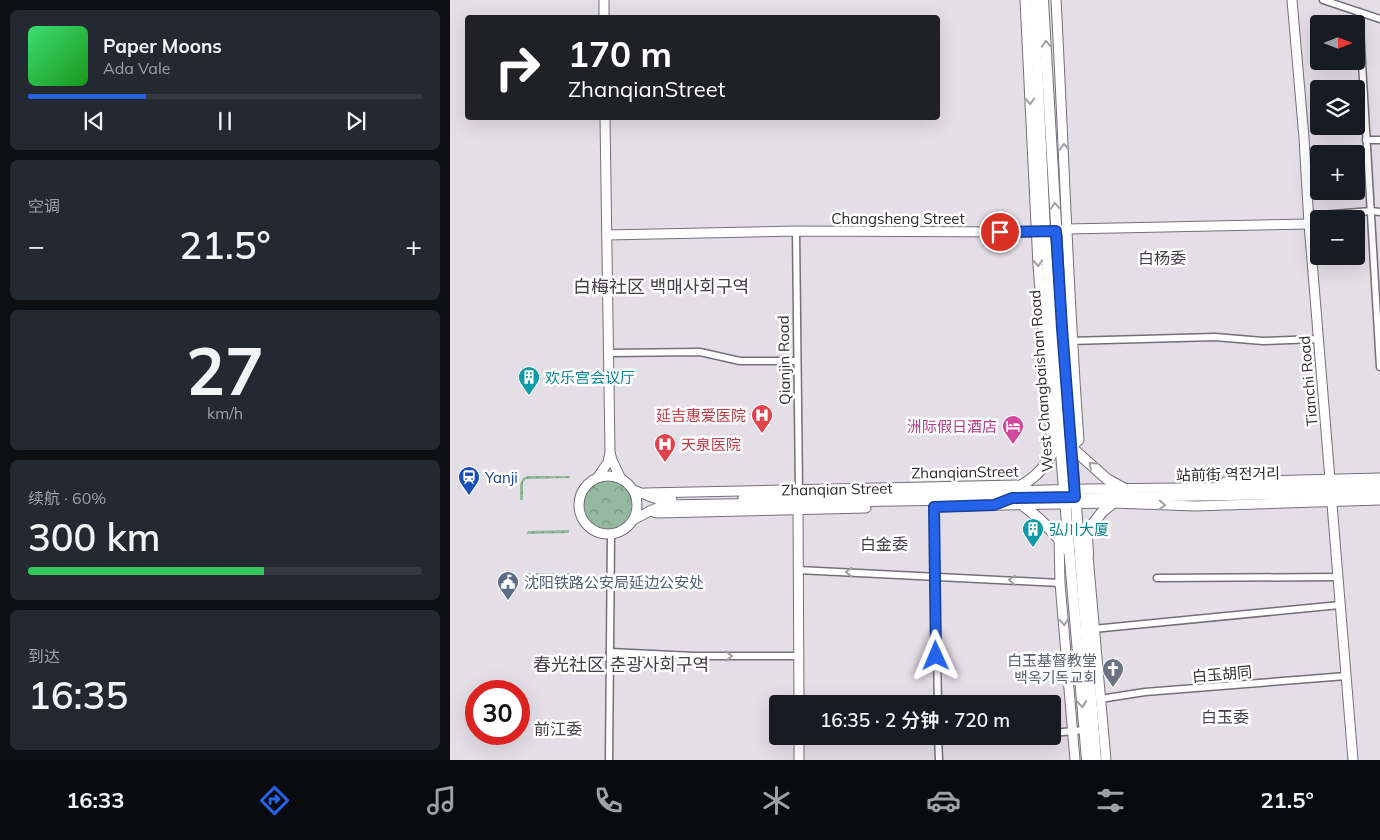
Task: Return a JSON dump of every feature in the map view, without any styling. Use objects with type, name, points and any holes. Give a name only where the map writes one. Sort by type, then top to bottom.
[{"type":"main road","name":"West Changbaishan Road","points":[[1034,0],[1041,232],[1055,438],[1064,494],[1087,760]]},
{"type":"main road","name":"West Changbaishan Road","points":[[1043,0],[1056,231],[1067,341],[1071,447],[1100,742],[1096,760]]},
{"type":"main road","points":[[1055,438],[1047,462],[1024,485],[1010,495],[1034,513],[1059,538],[1068,551]]},
{"type":"main road","points":[[1071,447],[1123,492],[1091,526],[1087,535],[1088,554],[1082,571]]},
{"type":"street","points":[[604,0],[604,15]]},
{"type":"street","name":"West Changbaishan Road","points":[[1025,0],[1041,232]]},
{"type":"street","name":"West Changbaishan Road","points":[[1056,0],[1068,230],[1067,341]]},
{"type":"street","name":"Tianchi Road","points":[[1292,0],[1353,760]]},
{"type":"street","points":[[1324,0],[1380,19]]},
{"type":"street","points":[[1359,12],[1380,368]]},
{"type":"street","points":[[605,120],[610,452],[608,462],[598,477],[582,490],[579,510],[585,523],[593,530],[602,534],[611,534],[609,760]]},
{"type":"street","points":[[1366,140],[1380,140]]},
{"type":"street","points":[[1309,220],[1371,211],[1380,212]]},
{"type":"street","name":"Changsheng Street","points":[[608,235],[796,231],[1041,232],[1309,220]]},
{"type":"street","name":"Qianjin Road","points":[[796,231],[799,695]]},
{"type":"street","points":[[1067,341],[1215,337],[1263,341],[1318,340]]},
{"type":"street","points":[[609,353],[700,352],[740,361],[797,361]]},
{"type":"street","points":[[610,452],[621,479]]},
{"type":"street","points":[[598,477],[612,476],[621,479]]},
{"type":"street","name":"ZhanqianStreet","points":[[1331,490],[1380,478]]},
{"type":"street","name":"Zhanqian Street","points":[[621,479],[637,492],[664,500],[798,500],[934,504],[1010,495]]},
{"type":"street","name":"ZhanqianStreet","points":[[1075,494],[1112,483],[1196,483],[1380,493]]},
{"type":"street","name":"ZhanqianStreet","points":[[798,500],[1024,485],[1064,494],[1123,492]]},
{"type":"street","name":"ZhanqianStreet","points":[[1075,494],[1113,503],[1195,506],[1380,486]]},
{"type":"street","name":"ZhanqianStreet","points":[[1331,490],[1380,500]]},
{"type":"street","name":"站前街 역전거리","points":[[1123,492],[1331,490]]},
{"type":"street","points":[[633,520],[637,505],[637,492]]},
{"type":"street","name":"ZhanqianStreet","points":[[934,504],[1023,505],[1064,494]]},
{"type":"street","name":"Zhanqian Street","points":[[611,534],[623,529],[633,520],[650,510],[664,505],[1075,494]]},
{"type":"street","points":[[994,505],[1010,495]]},
{"type":"street","points":[[934,504],[938,695]]},
{"type":"street","points":[[1067,530],[1059,538],[1060,583],[1075,760]]},
{"type":"street","points":[[1088,554],[1100,699],[1100,742],[1106,760]]},
{"type":"street","points":[[798,570],[1060,583]]},
{"type":"street","points":[[1156,578],[1338,577]]},
{"type":"street","points":[[1093,628],[1340,605]]},
{"type":"street","points":[[610,652],[694,656],[798,656]]},
{"type":"street","name":"白玉胡同","points":[[1100,699],[1145,692],[1346,676]]},
{"type":"street","points":[[1061,732],[1085,730]]},
{"type":"street","points":[[799,745],[799,760]]},
{"type":"street","points":[[938,745],[939,760]]},
{"type":"green space","points":[[528,476],[570,476],[570,478],[526,479],[523,482],[523,500],[520,500],[520,484],[523,478]]},
{"type":"green space","points":[[608,481],[617,483],[625,488],[630,496],[632,505],[630,514],[625,522],[617,527],[608,529],[599,527],[591,522],[586,514],[584,505],[586,496],[591,488],[599,483]]},
{"type":"green space","points":[[569,530],[569,533],[526,534],[528,531]]},
{"type":"green space","points":[[527,573],[570,573],[570,575],[526,576]]},
{"type":"place","name":"欢乐宫会议厅","points":[[529,396]]},
{"type":"place","name":"延吉惠爱医院","points":[[762,434]]},
{"type":"place","name":"洲际假日酒店","points":[[1013,445]]},
{"type":"place","name":"天泉医院","points":[[665,463]]},
{"type":"place","name":"Yanji","points":[[469,496]]},
{"type":"place","name":"弘川大厦","points":[[1033,548]]},
{"type":"place","name":"沈阳铁路公安局延边公安处","points":[[508,601]]},
{"type":"place","name":"白玉基督教堂 백옥기독교회","points":[[1113,688]]},
{"type":"district","name":"白杨委","points":[[1162,258]]},
{"type":"district","name":"白梅社区 백매사회구역","points":[[661,286]]},
{"type":"district","name":"白金委","points":[[884,544]]},
{"type":"district","name":"春光社区 춘광사회구역","points":[[621,664]]},
{"type":"district","name":"白玉委","points":[[1225,717]]},
{"type":"district","name":"前江委","points":[[558,729]]},
{"type":"route","points":[[936,656],[934,507],[994,505],[1012,498],[1075,497],[1056,231],[1000,232]]}]
